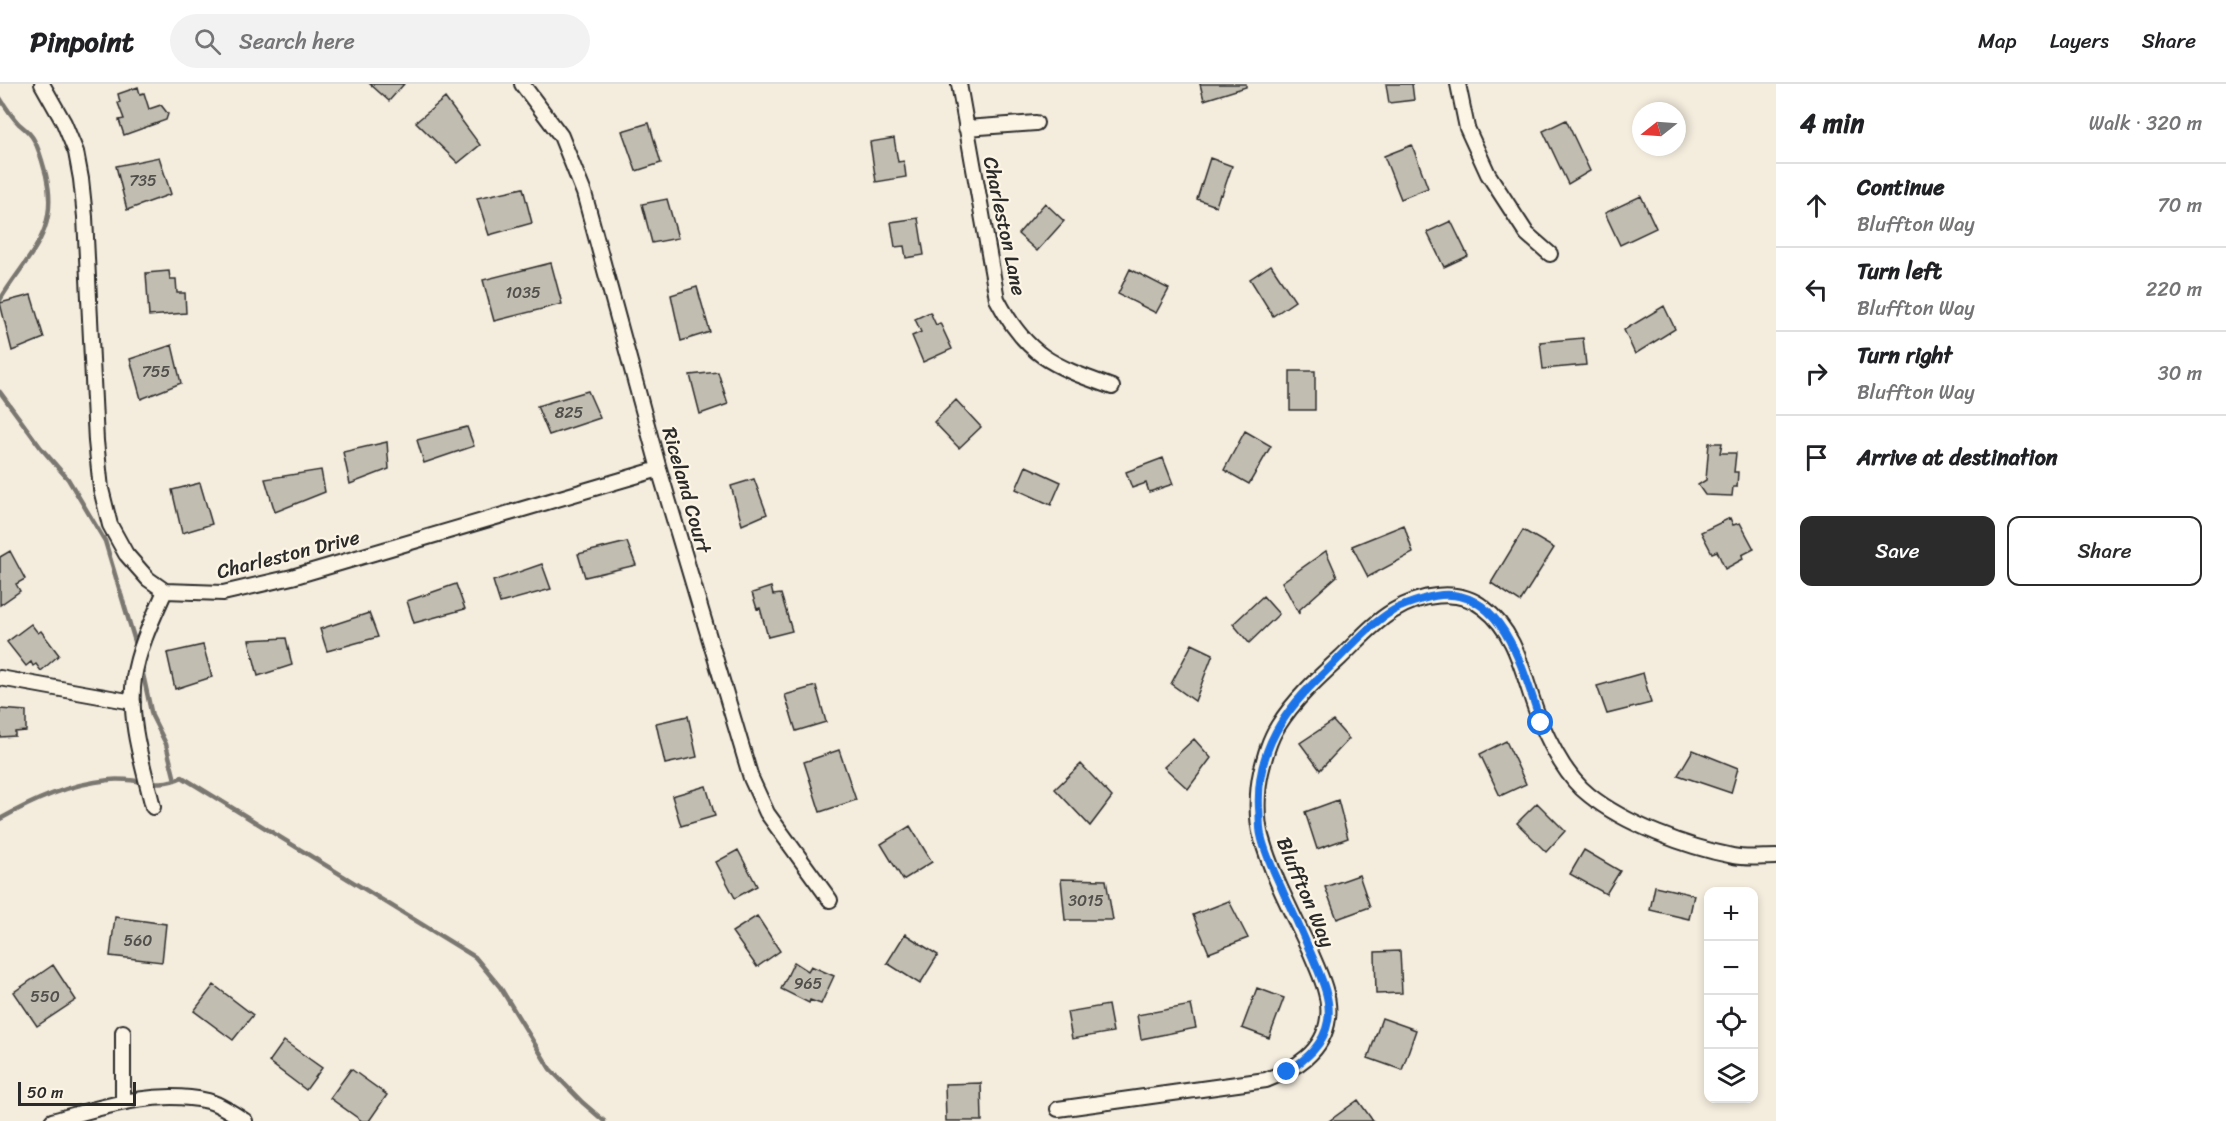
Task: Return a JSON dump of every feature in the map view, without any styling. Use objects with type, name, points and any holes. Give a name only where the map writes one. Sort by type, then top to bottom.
[{"type":"street","points":[[42,84],[64,123],[76,152],[81,179],[85,217],[96,441],[101,489],[107,516],[126,554],[148,579],[165,591],[139,658],[134,678],[133,702],[138,743],[153,807]]},
{"type":"street","name":"Riceland Court","points":[[522,84],[561,136],[580,184],[660,470],[751,778],[767,813],[830,900]]},
{"type":"street","name":"Charleston Lane","points":[[959,84],[997,299],[1008,320],[1023,340],[1046,360],[1062,369],[1112,387]]},
{"type":"street","points":[[1458,84],[1467,128],[1488,174],[1527,234],[1550,254]]},
{"type":"street","points":[[966,128],[1036,123]]},
{"type":"street","name":"Charleston Drive","points":[[165,591],[223,593],[292,577],[660,470]]},
{"type":"street","name":"Bluffton Way","points":[[1058,1109],[1266,1080],[1287,1072],[1306,1059],[1315,1049],[1328,1020],[1329,1006],[1318,970],[1272,868],[1260,834],[1260,777],[1265,753],[1277,727],[1312,684],[1378,622],[1394,610],[1410,603],[1448,594],[1481,605],[1492,614],[1508,635],[1520,661],[1541,723],[1566,769],[1587,794],[1612,811],[1651,831],[1677,840],[1735,857],[1776,857]]},
{"type":"street","points":[[0,678],[133,702]]},
{"type":"street","points":[[123,1032],[123,1102]]},
{"type":"street","points":[[52,1121],[123,1102],[149,1098],[210,1101],[245,1121]]},
{"type":"building","points":[[370,84],[404,84],[389,101]]},
{"type":"building","points":[[1200,84],[1246,84],[1246,87],[1204,100]]},
{"type":"building","points":[[1386,84],[1412,84],[1414,100],[1389,103]]},
{"type":"building","points":[[138,87],[140,94],[144,93],[149,109],[161,105],[168,114],[166,120],[124,135],[119,120],[124,119],[118,103],[120,102],[118,94]]},
{"type":"building","points":[[445,98],[480,145],[458,163],[416,122]]},
{"type":"building","points":[[1566,120],[1590,171],[1568,184],[1543,131]]},
{"type":"building","points":[[649,123],[661,163],[636,171],[622,131]]},
{"type":"building","points":[[894,138],[898,162],[904,161],[906,177],[876,182],[870,142]]},
{"type":"building","points":[[1412,145],[1428,188],[1401,199],[1384,156]]},
{"type":"building","points":[[159,157],[171,194],[127,210],[116,166]]},
{"type":"building","points":[[1210,158],[1232,166],[1216,206],[1197,199]]},
{"type":"building","points":[[523,188],[532,223],[489,235],[477,198]]},
{"type":"building","points":[[1641,196],[1656,228],[1620,245],[1605,213]]},
{"type":"building","points":[[667,199],[678,238],[652,243],[642,204]]},
{"type":"building","points":[[1045,203],[1064,221],[1037,251],[1018,234]]},
{"type":"building","points":[[918,218],[924,255],[906,258],[904,246],[895,247],[891,222]]},
{"type":"building","points":[[1451,221],[1468,256],[1444,267],[1427,232]]},
{"type":"building","points":[[551,263],[562,304],[494,321],[483,280]]},
{"type":"building","points":[[1271,265],[1295,301],[1273,316],[1250,279]]},
{"type":"building","points":[[1130,269],[1169,289],[1156,313],[1118,294]]},
{"type":"building","points":[[169,271],[170,279],[176,279],[177,293],[185,293],[186,313],[149,316],[146,273]]},
{"type":"building","points":[[697,287],[710,332],[681,341],[671,295]]},
{"type":"building","points":[[31,295],[44,338],[12,351],[0,303]]},
{"type":"building","points":[[1664,306],[1675,329],[1635,354],[1624,330]]},
{"type":"building","points":[[930,312],[936,325],[940,323],[952,349],[923,362],[912,336],[921,332],[915,319]]},
{"type":"building","points":[[1583,338],[1586,365],[1543,369],[1540,342]]},
{"type":"building","points":[[172,345],[181,383],[141,399],[130,359]]},
{"type":"building","points":[[1290,371],[1315,371],[1315,410],[1290,410]]},
{"type":"building","points":[[718,372],[728,404],[700,414],[690,375]]},
{"type":"building","points":[[588,391],[600,418],[549,435],[537,406]]},
{"type":"building","points":[[956,400],[981,427],[959,448],[934,422]]},
{"type":"building","points":[[467,427],[474,446],[424,463],[417,440]]},
{"type":"building","points":[[1245,431],[1271,446],[1249,484],[1224,470]]},
{"type":"building","points":[[387,442],[389,469],[350,484],[343,452]]},
{"type":"building","points":[[1709,443],[1722,443],[1720,453],[1736,453],[1734,472],[1738,472],[1737,487],[1733,487],[1732,496],[1705,495],[1698,485],[1706,480]]},
{"type":"building","points":[[1163,458],[1173,484],[1149,492],[1146,483],[1132,488],[1126,472]]},
{"type":"building","points":[[1026,466],[1061,482],[1051,505],[1016,489]]},
{"type":"building","points":[[321,470],[325,492],[275,512],[265,479]]},
{"type":"building","points":[[754,479],[767,514],[742,525],[731,486]]},
{"type":"building","points":[[200,483],[212,524],[182,533],[172,490]]},
{"type":"building","points":[[1730,518],[1733,525],[1740,523],[1754,549],[1742,555],[1743,559],[1725,569],[1717,551],[1712,553],[1701,532]]},
{"type":"building","points":[[1404,525],[1413,553],[1368,577],[1352,546]]},
{"type":"building","points":[[1523,530],[1554,548],[1520,602],[1491,583]]},
{"type":"building","points":[[627,542],[636,565],[585,577],[578,554]]},
{"type":"building","points":[[10,551],[25,579],[16,584],[20,591],[0,605],[0,557]]},
{"type":"building","points":[[1326,551],[1337,576],[1299,610],[1299,614],[1282,582]]},
{"type":"building","points":[[542,564],[551,589],[500,603],[493,581]]},
{"type":"building","points":[[456,584],[465,609],[414,623],[407,601]]},
{"type":"building","points":[[771,587],[773,595],[781,594],[792,631],[768,637],[760,608],[757,609],[752,593]]},
{"type":"building","points":[[1263,596],[1279,614],[1249,643],[1233,624]]},
{"type":"building","points":[[369,613],[378,637],[327,651],[320,629]]},
{"type":"building","points":[[31,624],[38,633],[41,631],[59,655],[41,671],[36,664],[33,666],[31,662],[26,666],[7,642]]},
{"type":"building","points":[[286,638],[292,665],[258,676],[249,640]]},
{"type":"building","points":[[1192,644],[1213,654],[1195,701],[1171,684]]},
{"type":"building","points":[[203,645],[212,677],[175,689],[167,653]]},
{"type":"building","points":[[1643,673],[1651,703],[1607,714],[1597,686]]},
{"type":"building","points":[[816,686],[826,722],[796,731],[785,695]]},
{"type":"building","points":[[0,709],[26,711],[26,731],[15,732],[15,736],[0,737]]},
{"type":"building","points":[[688,716],[697,757],[665,764],[656,723]]},
{"type":"building","points":[[1333,721],[1349,739],[1320,770],[1300,743]]},
{"type":"building","points":[[1194,739],[1211,758],[1188,789],[1164,767]]},
{"type":"building","points":[[1506,741],[1526,784],[1500,796],[1480,754]]},
{"type":"building","points":[[839,750],[856,800],[820,812],[804,762]]},
{"type":"building","points":[[1693,750],[1738,768],[1731,793],[1678,775]]},
{"type":"building","points":[[1081,764],[1112,797],[1090,826],[1055,789]]},
{"type":"building","points":[[706,786],[715,816],[681,826],[672,796]]},
{"type":"building","points":[[1338,800],[1348,838],[1317,849],[1305,812]]},
{"type":"building","points":[[1537,803],[1565,831],[1546,852],[1517,823]]},
{"type":"building","points":[[910,826],[932,862],[903,880],[881,844]]},
{"type":"building","points":[[738,850],[757,886],[735,898],[716,862]]},
{"type":"building","points":[[1584,850],[1620,871],[1606,894],[1570,874]]},
{"type":"building","points":[[1359,875],[1370,907],[1337,919],[1325,887]]},
{"type":"building","points":[[1061,879],[1106,880],[1113,920],[1065,920]]},
{"type":"building","points":[[1655,886],[1694,895],[1689,919],[1650,910]]},
{"type":"building","points":[[1229,901],[1248,938],[1209,953],[1193,915]]},
{"type":"building","points":[[757,916],[780,951],[757,967],[732,932]]},
{"type":"building","points":[[115,917],[166,924],[162,962],[110,956]]},
{"type":"building","points":[[905,934],[938,955],[920,984],[887,963]]},
{"type":"building","points":[[1400,951],[1402,993],[1376,994],[1375,952]]},
{"type":"building","points":[[794,962],[808,971],[811,966],[834,976],[821,1004],[810,1000],[809,1003],[781,989]]},
{"type":"building","points":[[53,965],[76,1000],[37,1026],[14,992]]},
{"type":"building","points":[[214,985],[253,1015],[233,1040],[194,1011]]},
{"type":"building","points":[[1257,988],[1284,998],[1269,1038],[1242,1028]]},
{"type":"building","points":[[1108,1005],[1113,1032],[1072,1039],[1067,1012]]},
{"type":"building","points":[[1191,1005],[1196,1028],[1141,1039],[1137,1015]]},
{"type":"building","points":[[1382,1018],[1416,1030],[1402,1070],[1368,1058]]},
{"type":"building","points":[[284,1041],[322,1068],[306,1090],[269,1062]]},
{"type":"building","points":[[351,1069],[387,1095],[369,1121],[362,1121],[330,1098]]},
{"type":"building","points":[[981,1083],[982,1121],[946,1121],[945,1084]]},
{"type":"building","points":[[1358,1100],[1373,1121],[1329,1121]]},
{"type":"waterway","points":[[0,98],[34,140],[44,166],[49,195],[49,213],[45,228],[30,256],[0,300]]},
{"type":"waterway","points":[[0,392],[41,448],[68,479],[105,541],[137,648]]},
{"type":"waterway","points":[[141,665],[152,716],[166,744],[175,780]]},
{"type":"waterway","points":[[0,819],[39,799],[80,785],[109,780],[165,782],[182,777],[475,957],[500,987],[550,1069],[604,1121]]},
{"type":"route","points":[[1287,1072],[1306,1059],[1315,1049],[1328,1020],[1329,1006],[1318,970],[1272,868],[1260,834],[1260,777],[1265,753],[1277,727],[1312,684],[1378,622],[1394,610],[1410,603],[1448,594],[1481,605],[1492,614],[1508,635],[1520,661],[1541,723]]}]
